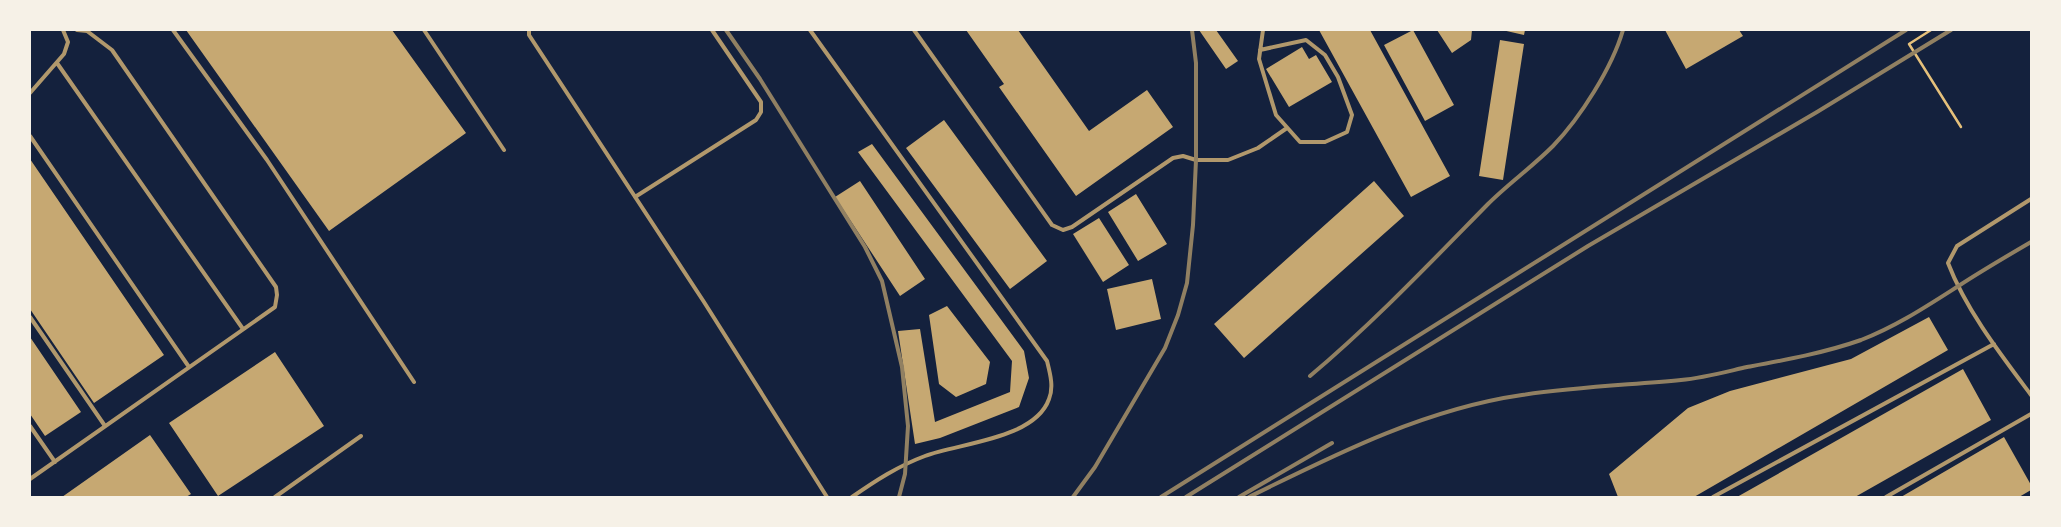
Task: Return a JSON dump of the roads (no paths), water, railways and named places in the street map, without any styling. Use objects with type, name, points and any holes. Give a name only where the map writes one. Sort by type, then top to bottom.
[{"type":"lane","points":[[30,93],[64,54],[68,42],[63,30]]},
{"type":"lane","points":[[30,479],[275,307],[277,295],[276,287],[112,50],[87,31],[77,30]]},
{"type":"lane","points":[[173,30],[267,160],[414,382]]},
{"type":"lane","points":[[424,30],[504,150]]},
{"type":"lane","points":[[529,30],[529,35],[704,302],[827,497]]},
{"type":"lane","points":[[636,197],[756,120],[761,112],[761,102],[712,30]]},
{"type":"lane","points":[[810,30],[1047,362],[1051,378],[1050,399],[1037,417],[1014,432],[925,456],[888,473],[852,497]]},
{"type":"lane","points":[[914,30],[1052,225],[1063,230],[1072,227],[1173,158],[1183,156],[1196,160],[1228,160],[1258,148],[1288,128]]},
{"type":"lane","points":[[1260,50],[1306,40],[1325,55],[1338,77],[1352,115],[1347,132],[1325,142],[1300,142],[1276,115],[1259,60],[1260,50],[1263,30]]},
{"type":"lane","points":[[57,63],[244,329]]},
{"type":"lane","points":[[30,136],[189,367]]},
{"type":"lane","points":[[2031,199],[1957,246],[1948,263],[1954,279],[1994,344],[2031,395]]},
{"type":"lane","points":[[30,317],[105,426]]},
{"type":"lane","points":[[1714,497],[1994,344]]},
{"type":"lane","points":[[1886,497],[2031,414]]},
{"type":"lane","points":[[30,426],[55,462]]},
{"type":"lane","points":[[275,497],[361,436]]},
{"type":"railway","points":[[726,30],[760,79],[865,247],[882,281],[902,367],[908,426],[905,474],[899,497]]},
{"type":"railway","points":[[1073,497],[1095,467],[1165,348],[1178,315],[1187,283],[1193,225],[1196,160],[1196,63],[1192,30]]},
{"type":"railway","points":[[1310,376],[1379,314],[1496,197],[1563,135],[1594,92],[1611,60],[1623,30]]},
{"type":"railway","points":[[1161,497],[1906,30]]},
{"type":"railway","points":[[1186,497],[1588,246],[1817,112],[1951,30]]},
{"type":"railway","points":[[1249,497],[1382,435],[1416,422],[1486,402],[1562,390],[1698,378],[1847,345],[1899,322],[2031,242]]},
{"type":"railway","points":[[1239,497],[1332,443]]}]
